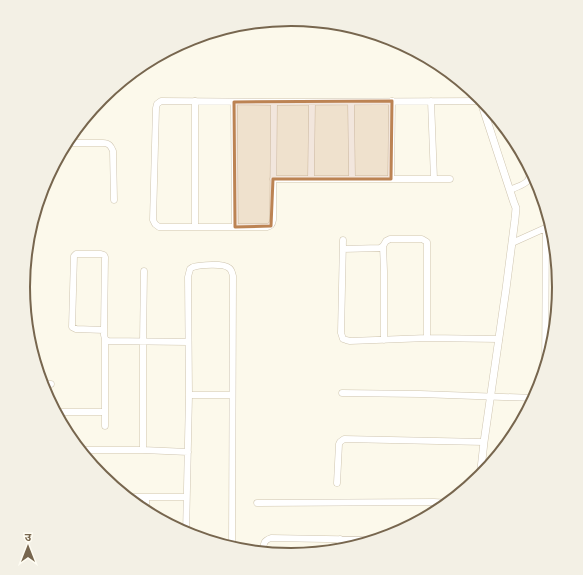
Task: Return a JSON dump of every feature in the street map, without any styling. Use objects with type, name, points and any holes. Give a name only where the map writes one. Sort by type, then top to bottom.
[{"type":"street","points":[[274,102],[273,223],[271,226],[159,227],[155,224],[153,220],[156,108],[157,104],[161,101],[351,102],[430,101],[472,99]]},
{"type":"street","points":[[194,227],[195,101]]},
{"type":"street","points":[[391,179],[392,101]]},
{"type":"street","points":[[430,101],[434,179]]},
{"type":"street","points":[[234,102],[235,227]]},
{"type":"street","points":[[311,179],[312,102]]},
{"type":"street","points":[[351,102],[352,179]]},
{"type":"street","points":[[481,467],[516,212],[484,111]]},
{"type":"street","points":[[73,143],[106,143],[111,146],[113,151],[114,200]]},
{"type":"street","points":[[273,178],[450,180]]},
{"type":"street","points":[[510,190],[526,183],[529,179]]},
{"type":"street","points":[[512,243],[546,228]]},
{"type":"street","points":[[384,340],[383,246],[386,241],[390,239],[422,239],[427,242],[427,338]]},
{"type":"street","points":[[343,240],[341,336],[343,339],[499,339]]},
{"type":"street","points":[[546,348],[549,240]]},
{"type":"street","points":[[343,249],[379,248],[383,246]]},
{"type":"street","points":[[104,330],[76,329],[72,327],[74,256],[76,254],[101,254],[105,257],[105,426]]},
{"type":"street","points":[[186,527],[189,395],[188,276],[190,269],[197,266],[221,265],[230,268],[233,276],[232,542]]},
{"type":"street","points":[[143,450],[144,271]]},
{"type":"street","points":[[105,339],[108,341],[188,342]]},
{"type":"street","points":[[342,393],[528,398]]},
{"type":"street","points":[[189,395],[232,395]]},
{"type":"street","points":[[62,412],[105,412]]},
{"type":"street","points":[[337,483],[339,444],[344,439],[484,442]]},
{"type":"street","points":[[87,450],[188,452]]},
{"type":"street","points":[[134,496],[186,497]]},
{"type":"street","points":[[146,497],[146,505]]},
{"type":"street","points":[[257,503],[441,502]]},
{"type":"street","points":[[264,547],[265,540],[271,538],[361,540]]},
{"type":"street","points":[[340,539],[340,545]]},
{"type":"highlighted area","points":[[392,101],[391,179],[273,179],[271,226],[235,227],[234,102]]}]
